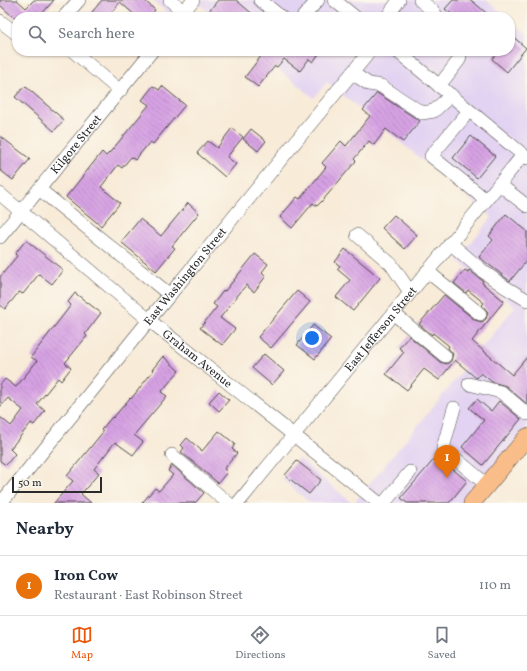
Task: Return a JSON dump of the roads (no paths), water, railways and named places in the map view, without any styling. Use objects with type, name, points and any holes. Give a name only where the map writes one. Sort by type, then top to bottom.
[{"type":"main road","points":[[472,503],[527,438]]},
{"type":"street","points":[[68,12],[79,0]]},
{"type":"street","points":[[170,0],[180,12]]},
{"type":"street","points":[[184,12],[193,0]]},
{"type":"street","points":[[260,0],[275,12]]},
{"type":"street","points":[[307,12],[318,0]]},
{"type":"street","points":[[334,0],[349,12]]},
{"type":"street","points":[[391,12],[399,0]]},
{"type":"street","points":[[420,0],[434,12]]},
{"type":"street","points":[[0,21],[12,30]]},
{"type":"street","points":[[79,56],[120,91]]},
{"type":"street","name":"Kilgore Street","points":[[0,238],[148,56]]},
{"type":"street","name":"East Washington Street","points":[[2,500],[365,56]]},
{"type":"street","points":[[403,56],[525,156]]},
{"type":"street","points":[[439,86],[459,60],[459,56]]},
{"type":"street","points":[[352,73],[369,84],[381,86],[422,113],[434,111],[451,95]]},
{"type":"street","points":[[469,111],[431,156],[486,200]]},
{"type":"street","name":"East Jefferson Street","points":[[238,503],[450,243],[499,184],[525,156]]},
{"type":"street","points":[[499,184],[527,206]]},
{"type":"street","points":[[40,189],[170,295]]},
{"type":"street","name":"Graham Avenue","points":[[0,194],[149,320],[294,434],[378,503]]},
{"type":"street","points":[[357,235],[391,264],[410,292]]},
{"type":"street","points":[[450,243],[484,272],[527,300]]},
{"type":"street","points":[[428,271],[480,314]]},
{"type":"street","points":[[393,313],[445,356]]},
{"type":"street","points":[[469,384],[502,392],[527,414]]},
{"type":"street","points":[[454,408],[443,448],[487,485]]},
{"type":"street","points":[[172,454],[228,503]]},
{"type":"street","points":[[384,503],[410,472]]},
{"type":"place","name":"Iron Cow","points":[[447,478]]}]
